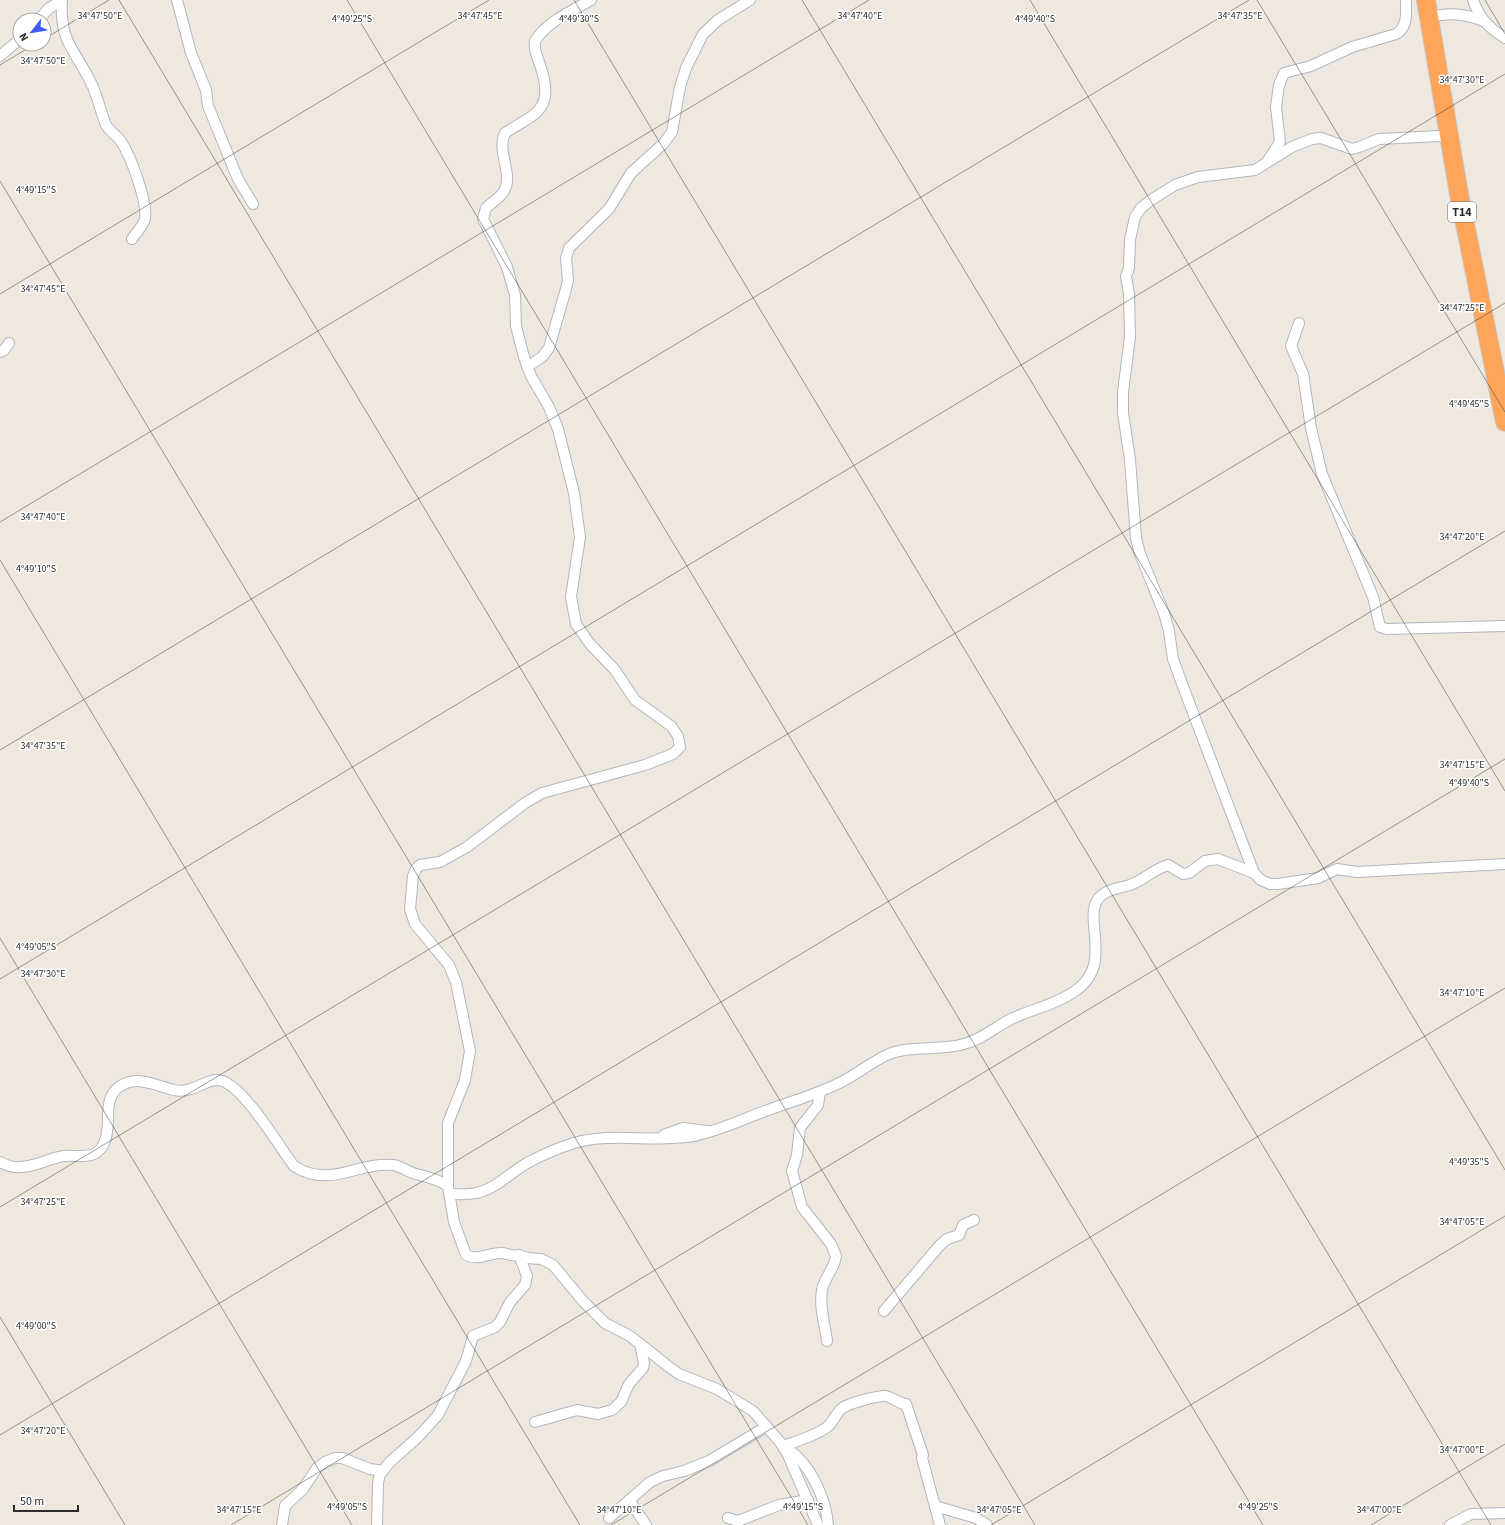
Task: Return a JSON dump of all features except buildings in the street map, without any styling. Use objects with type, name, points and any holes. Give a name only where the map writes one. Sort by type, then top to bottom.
[{"type":"highway","name":"T14","points":[[1428,8],[1459,194],[1505,422]]},
{"type":"street","points":[[46,12],[62,0]]},
{"type":"street","points":[[62,0],[60,18],[67,43],[90,83],[106,125],[122,142],[138,180],[145,214],[142,226],[132,239]]},
{"type":"street","points":[[177,0],[191,53],[206,90],[208,106],[238,179],[253,204]]},
{"type":"street","points":[[591,0],[555,21],[543,31],[535,41],[534,46],[545,84],[545,96],[542,107],[533,117],[506,133],[502,144],[506,185],[500,196],[486,208],[483,213],[486,227],[500,251],[512,284],[516,302],[516,326],[527,367],[549,407],[558,429],[574,493],[580,537],[571,597],[576,624],[590,644],[615,670],[634,700],[671,726],[678,736],[680,747],[673,754],[645,765],[542,793],[525,803],[467,847],[440,862],[420,865],[412,876],[410,909],[415,924],[449,965],[456,982],[470,1051],[465,1080],[448,1123],[449,1190],[454,1222],[466,1255],[473,1258],[500,1253],[541,1259],[552,1265],[583,1301],[605,1323],[630,1336],[679,1374],[717,1389],[747,1406],[782,1446],[798,1474],[818,1525]]},
{"type":"street","points":[[527,367],[546,353],[553,340],[566,288],[566,258],[569,248],[609,209],[631,173],[663,144],[672,132],[684,74],[703,34],[718,20],[750,0]]},
{"type":"street","points":[[1266,163],[1280,142],[1276,107],[1279,85],[1284,73],[1311,66],[1352,46],[1396,34],[1401,31],[1405,20],[1406,0]]},
{"type":"street","points":[[1473,0],[1484,21],[1493,30],[1505,38]]},
{"type":"street","points":[[1428,8],[1484,21]]},
{"type":"street","points":[[0,56],[12,46]]},
{"type":"street","points":[[1450,138],[1439,136],[1379,138],[1352,149],[1321,138],[1312,139],[1292,147],[1248,172],[1224,173],[1185,181],[1151,200],[1141,208],[1135,217],[1130,240],[1126,276],[1129,294],[1130,344],[1122,405],[1133,492],[1134,520],[1140,554],[1164,613],[1174,659],[1184,689],[1254,872],[1261,880],[1270,884],[1278,884],[1318,878],[1337,869],[1357,872],[1505,864]]},
{"type":"street","points":[[1299,323],[1291,346],[1303,374],[1311,428],[1322,474],[1373,597],[1380,627],[1392,629],[1505,626]]},
{"type":"street","points":[[0,352],[4,350],[9,343]]},
{"type":"street","points":[[0,1162],[20,1167],[65,1156],[80,1157],[95,1154],[105,1143],[109,1122],[109,1102],[112,1094],[119,1087],[128,1082],[139,1081],[174,1090],[184,1090],[195,1088],[217,1080],[228,1082],[238,1090],[259,1116],[281,1150],[294,1166],[303,1172],[316,1176],[328,1176],[364,1168],[394,1165],[413,1174],[441,1181],[449,1190],[474,1194],[499,1184],[526,1164],[550,1152],[577,1142],[601,1138],[686,1137],[715,1130],[820,1092],[844,1081],[888,1055],[900,1050],[964,1045],[977,1040],[1008,1020],[1061,1001],[1077,990],[1092,973],[1096,960],[1094,928],[1095,907],[1102,894],[1112,889],[1130,885],[1160,867],[1168,865],[1183,874],[1189,874],[1210,859],[1218,859],[1230,862],[1254,872]]},
{"type":"street","points":[[820,1092],[818,1105],[800,1128],[797,1155],[792,1171],[802,1207],[831,1244],[836,1256],[822,1290],[821,1303],[826,1341]]},
{"type":"street","points":[[884,1311],[940,1244],[959,1235],[963,1225],[974,1220]]},
{"type":"street","points":[[377,1525],[378,1484],[383,1471],[438,1415],[466,1361],[473,1336],[478,1332],[494,1328],[498,1324],[510,1302],[525,1285],[527,1276],[519,1255]]},
{"type":"street","points":[[535,1422],[577,1410],[598,1414],[609,1412],[621,1402],[629,1384],[640,1373],[644,1365],[640,1344]]},
{"type":"street","points":[[644,1365],[669,1367]]},
{"type":"street","points":[[782,1446],[806,1439],[825,1429],[842,1408],[852,1404],[884,1396],[899,1404],[906,1404],[923,1455],[922,1458],[940,1525]]},
{"type":"street","points":[[610,1518],[650,1482],[663,1476],[684,1471],[709,1460],[766,1427]]},
{"type":"street","points":[[782,1446],[792,1452],[813,1478],[823,1504],[828,1525]]},
{"type":"street","points":[[282,1525],[285,1506],[303,1489],[315,1470],[325,1462],[335,1458],[342,1458],[370,1469],[383,1471]]},
{"type":"street","points":[[629,1500],[646,1525]]},
{"type":"street","points":[[728,1518],[738,1521],[778,1505],[808,1500]]},
{"type":"street","points":[[935,1506],[976,1518],[987,1525]]},
{"type":"street","points":[[1450,1525],[1471,1514],[1505,1513]]}]
